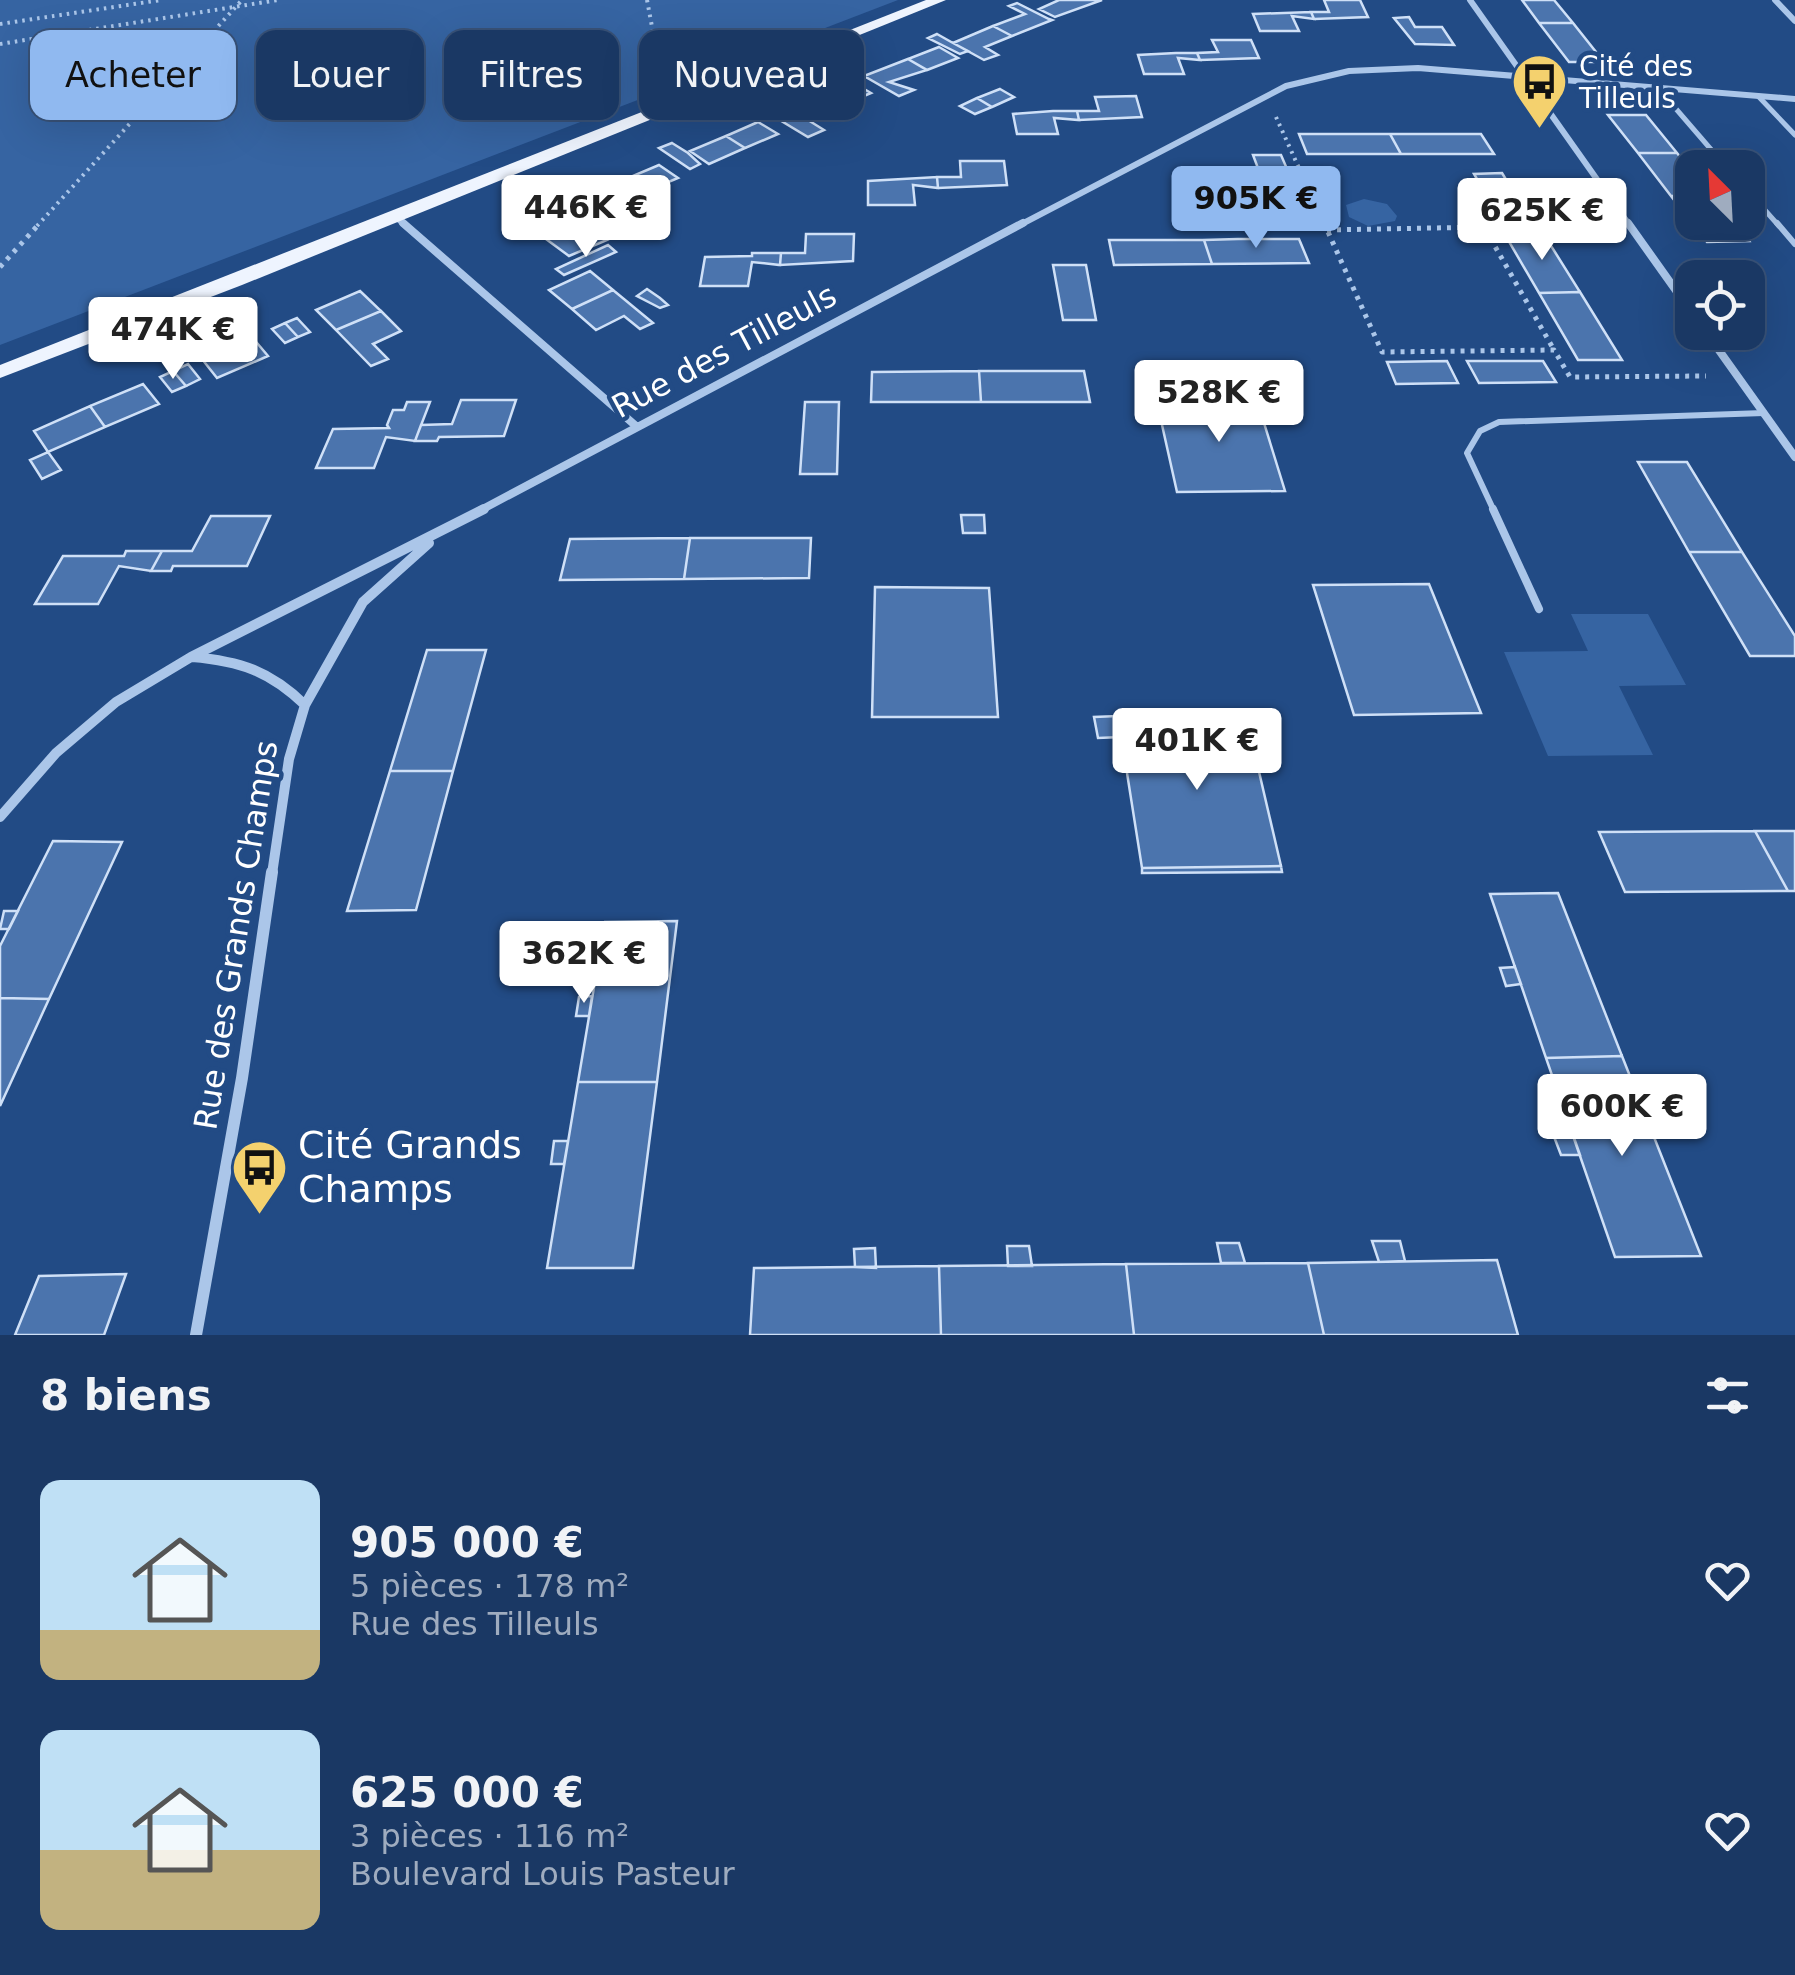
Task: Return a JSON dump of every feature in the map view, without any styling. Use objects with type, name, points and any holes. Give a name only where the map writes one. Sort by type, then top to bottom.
[{"type":"main road","points":[[861,30],[939,0]]},
{"type":"main road","points":[[0,372],[190,300],[639,116]]},
{"type":"street","points":[[1470,0],[1675,289]]},
{"type":"street","points":[[1775,0],[1795,22]]},
{"type":"street","name":"Rue des Tilleuls","points":[[0,817],[56,753],[116,702],[191,657],[441,532],[1259,98],[1314,77],[1385,68],[1795,99]]},
{"type":"street","points":[[396,216],[636,426]]},
{"type":"street","points":[[1719,350],[1795,458]]},
{"type":"street","name":"Rue des Grands Champs","points":[[196,1335],[242,1078],[288,759],[305,705],[363,602],[441,532]]},
{"type":"street","points":[[191,657],[234,660],[277,676],[305,705]]},
{"type":"lane","points":[[1658,88],[1711,150]]},
{"type":"lane","points":[[1758,96],[1795,135]]},
{"type":"lane","points":[[1765,210],[1795,244]]},
{"type":"lane","points":[[1539,610],[1467,453],[1480,432],[1499,422],[1764,413]]},
{"type":"path","points":[[0,24],[162,0]]},
{"type":"path","points":[[0,267],[242,0]]},
{"type":"path","points":[[0,44],[278,0]]},
{"type":"path","points":[[647,0],[653,30]]},
{"type":"path","points":[[1259,98],[1273,111],[1382,352],[1554,350]]},
{"type":"path","points":[[1327,230],[1484,227],[1570,377],[1737,376]]},
{"type":"shaded area","points":[[0,0],[898,0],[820,30],[639,30],[639,100],[619,107],[619,30],[444,30],[444,120],[586,120],[0,345]]},
{"type":"shaded area","points":[[1364,199],[1387,204],[1397,216],[1395,221],[1368,226],[1349,217],[1346,205]]},
{"type":"shaded area","points":[[1571,614],[1648,614],[1686,685],[1619,686],[1653,755],[1548,756],[1504,652],[1588,651]]},
{"type":"building","points":[[1059,0],[1102,0],[1055,17],[1039,9]]},
{"type":"building","points":[[1324,0],[1360,0],[1368,17],[1314,19],[1311,12],[1329,12]]},
{"type":"building","points":[[1522,0],[1554,0],[1573,23],[1539,23]]},
{"type":"building","points":[[1017,3],[1052,20],[1012,36],[993,26],[1025,14],[1009,6]]},
{"type":"building","points":[[1311,12],[1314,19],[1292,16],[1299,31],[1260,31],[1253,14]]},
{"type":"building","points":[[1409,17],[1415,27],[1442,27],[1454,45],[1415,44],[1394,18]]},
{"type":"building","points":[[1539,23],[1573,23],[1604,62],[1569,62]]},
{"type":"building","points":[[993,26],[1012,36],[985,47],[998,55],[984,60],[953,43]]},
{"type":"building","points":[[937,34],[968,51],[960,54],[928,38]]},
{"type":"building","points":[[1212,40],[1251,40],[1259,58],[1200,60],[1197,53],[1218,52]]},
{"type":"building","points":[[939,47],[958,58],[927,70],[908,59]]},
{"type":"building","points":[[1197,53],[1200,60],[1178,58],[1184,74],[1144,74],[1138,55]]},
{"type":"building","points":[[908,59],[927,70],[889,82],[914,90],[899,96],[864,76]]},
{"type":"building","points":[[1000,89],[1014,97],[992,107],[977,98]]},
{"type":"building","points":[[1136,96],[1142,117],[1079,120],[1077,111],[1099,111],[1095,97]]},
{"type":"building","points":[[977,98],[992,107],[975,114],[960,106]]},
{"type":"building","points":[[1077,111],[1079,120],[1054,118],[1058,134],[1017,134],[1013,114]]},
{"type":"building","points":[[1608,115],[1646,115],[1675,151],[1638,153]]},
{"type":"building","points":[[780,120],[808,120],[824,130],[808,137]]},
{"type":"building","points":[[758,122],[778,134],[745,148],[726,136]]},
{"type":"building","points":[[1299,134],[1390,134],[1401,154],[1307,154]]},
{"type":"building","points":[[1390,134],[1481,134],[1494,154],[1401,154]]},
{"type":"building","points":[[726,136],[745,148],[709,164],[690,151]]},
{"type":"building","points":[[672,143],[700,164],[690,169],[659,148]]},
{"type":"building","points":[[1638,153],[1675,153],[1675,196],[1671,196]]},
{"type":"building","points":[[1253,155],[1281,155],[1300,199],[1270,200]]},
{"type":"building","points":[[960,161],[1004,161],[1007,185],[938,188],[937,177],[961,177]]},
{"type":"building","points":[[659,165],[678,178],[640,194],[621,181]]},
{"type":"building","points":[[1502,173],[1529,217],[1499,217],[1474,174]]},
{"type":"building","points":[[937,177],[938,188],[913,185],[915,205],[868,205],[868,181]]},
{"type":"building","points":[[610,186],[619,193],[590,205],[582,199],[571,203],[562,198],[584,188],[592,193]]},
{"type":"building","points":[[562,206],[583,223],[546,239],[525,222]]},
{"type":"building","points":[[583,223],[607,240],[569,256],[546,239]]},
{"type":"building","points":[[1504,233],[1543,233],[1580,292],[1539,293]]},
{"type":"building","points":[[806,234],[854,234],[853,261],[780,265],[781,253],[805,253]]},
{"type":"building","points":[[1299,239],[1309,263],[1212,264],[1204,240]]},
{"type":"building","points":[[1109,240],[1204,240],[1212,264],[1114,265]]},
{"type":"building","points":[[1705,240],[1749,241],[1707,242]]},
{"type":"building","points":[[608,245],[616,252],[564,275],[556,269]]},
{"type":"building","points":[[781,253],[780,265],[752,262],[748,286],[700,286],[705,257]]},
{"type":"building","points":[[1053,265],[1086,265],[1096,320],[1063,320]]},
{"type":"building","points":[[590,271],[613,290],[572,309],[549,290]]},
{"type":"building","points":[[647,289],[668,305],[660,308],[637,296]]},
{"type":"building","points":[[613,290],[653,323],[640,329],[624,316],[596,330],[572,309]]},
{"type":"building","points":[[360,291],[381,311],[336,330],[316,310]]},
{"type":"building","points":[[1580,292],[1622,360],[1578,360],[1539,293]]},
{"type":"building","points":[[381,311],[401,331],[373,344],[388,359],[371,366],[336,330]]},
{"type":"building","points":[[297,318],[310,332],[298,337],[285,323]]},
{"type":"building","points":[[285,323],[298,337],[285,343],[272,329]]},
{"type":"building","points":[[252,337],[268,356],[217,378],[202,359]]},
{"type":"building","points":[[1447,361],[1458,383],[1396,384],[1387,362]]},
{"type":"building","points":[[1467,361],[1543,361],[1556,382],[1479,383]]},
{"type":"building","points":[[188,364],[200,379],[186,386],[173,371]]},
{"type":"building","points":[[173,371],[186,386],[172,392],[160,377]]},
{"type":"building","points":[[979,371],[1084,371],[1090,402],[981,402]]},
{"type":"building","points":[[979,371],[981,402],[871,402],[872,372]]},
{"type":"building","points":[[143,384],[159,404],[105,427],[90,406]]},
{"type":"building","points":[[1256,397],[1285,491],[1177,492],[1156,398]]},
{"type":"building","points":[[461,400],[516,400],[504,436],[415,441],[421,425],[452,424]]},
{"type":"building","points":[[407,402],[430,402],[415,441],[386,437],[374,468],[316,468],[333,429],[389,428],[393,410],[404,410]]},
{"type":"building","points":[[805,402],[839,402],[837,474],[800,474]]},
{"type":"building","points":[[90,406],[105,427],[48,452],[34,431]]},
{"type":"building","points":[[48,452],[61,470],[42,479],[30,460]]},
{"type":"building","points":[[1638,462],[1687,462],[1742,552],[1689,552]]},
{"type":"building","points":[[961,515],[984,515],[985,533],[963,533]]},
{"type":"building","points":[[211,516],[270,516],[247,566],[173,566],[171,571],[151,571],[162,551],[192,551]]},
{"type":"building","points":[[690,538],[684,579],[560,580],[570,539]]},
{"type":"building","points":[[690,538],[811,538],[809,578],[684,579]]},
{"type":"building","points":[[126,551],[162,551],[151,571],[119,566],[98,604],[35,604],[63,556],[124,556]]},
{"type":"building","points":[[1689,552],[1742,552],[1795,636],[1795,656],[1750,656]]},
{"type":"building","points":[[1429,584],[1481,713],[1354,715],[1313,585]]},
{"type":"building","points":[[875,587],[989,588],[998,717],[872,717]]},
{"type":"building","points":[[427,650],[486,650],[453,771],[390,771]]},
{"type":"building","points":[[1118,716],[1121,737],[1098,738],[1094,717]]},
{"type":"building","points":[[1118,716],[1246,716],[1281,866],[1142,868]]},
{"type":"building","points":[[390,771],[453,771],[416,910],[347,911]]},
{"type":"building","points":[[1755,831],[1795,831],[1795,891],[1788,891]]},
{"type":"building","points":[[1755,831],[1788,891],[1625,892],[1599,832]]},
{"type":"building","points":[[53,841],[122,842],[49,999],[0,998],[0,946]]},
{"type":"building","points":[[1281,866],[1282,872],[1142,873],[1142,868]]},
{"type":"building","points":[[1558,893],[1622,1056],[1546,1058],[1490,894]]},
{"type":"building","points":[[4,911],[18,911],[9,929],[0,929]]},
{"type":"building","points":[[677,921],[657,1082],[578,1082],[605,922]]},
{"type":"building","points":[[1515,967],[1521,984],[1506,986],[1500,968]]},
{"type":"building","points":[[592,996],[589,1016],[576,1016],[579,997]]},
{"type":"building","points":[[0,998],[49,999],[0,1106]]},
{"type":"building","points":[[1622,1056],[1701,1256],[1615,1257],[1546,1058]]},
{"type":"building","points":[[578,1082],[657,1082],[633,1268],[547,1268]]},
{"type":"building","points":[[1572,1132],[1580,1155],[1561,1155],[1553,1134]]},
{"type":"building","points":[[554,1141],[568,1141],[564,1164],[551,1164]]},
{"type":"building","points":[[1372,1241],[1400,1241],[1405,1261],[1379,1262]]},
{"type":"building","points":[[1217,1243],[1239,1243],[1245,1263],[1221,1263]]},
{"type":"building","points":[[1007,1246],[1029,1246],[1032,1266],[1008,1266]]},
{"type":"building","points":[[875,1248],[876,1268],[855,1267],[854,1249]]},
{"type":"building","points":[[1497,1260],[1518,1335],[1324,1335],[1308,1263]]},
{"type":"building","points":[[1308,1263],[1324,1335],[1134,1335],[1126,1264]]},
{"type":"building","points":[[1126,1264],[1134,1335],[941,1335],[939,1266]]},
{"type":"building","points":[[939,1266],[941,1335],[750,1335],[754,1268]]},
{"type":"building","points":[[126,1274],[104,1335],[15,1335],[39,1276]]},
{"type":"place","name":"Cité des Tilleuls","points":[[1540,131]]},
{"type":"place","name":"Cité Grands Champs","points":[[259,1216]]}]
